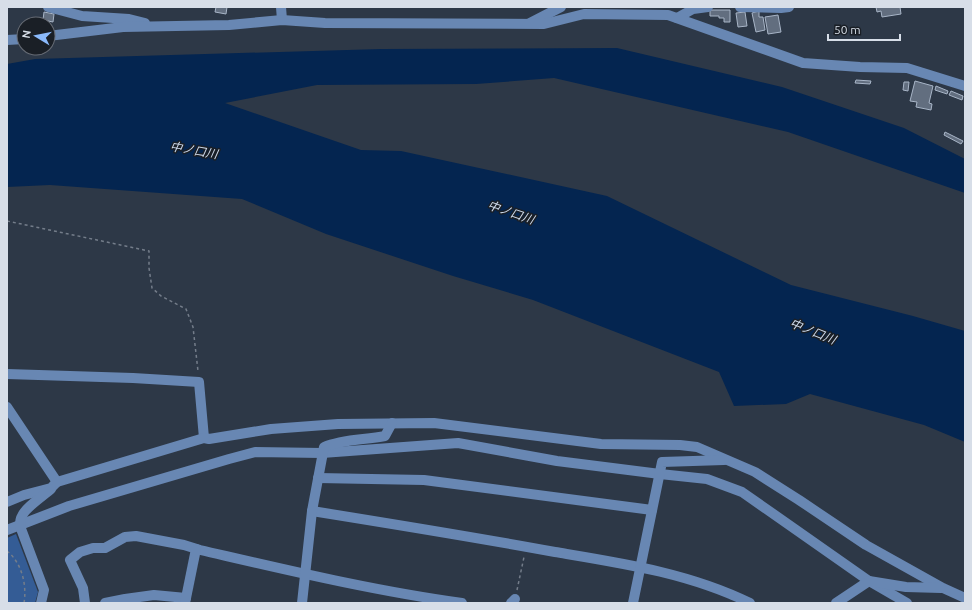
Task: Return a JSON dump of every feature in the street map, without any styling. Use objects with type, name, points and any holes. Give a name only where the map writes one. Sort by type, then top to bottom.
[{"type":"street","points":[[48,7],[82,16],[129,19],[156,26]]},
{"type":"street","points":[[281,7],[282,20]]},
{"type":"street","points":[[528,24],[561,7]]},
{"type":"street","points":[[677,18],[694,9],[708,7]]},
{"type":"street","points":[[740,7],[784,7]]},
{"type":"street","points":[[56,35],[123,27],[229,25],[282,20],[325,23],[544,24],[584,14],[668,15],[803,63],[860,67],[907,68],[965,86]]},
{"type":"street","points":[[7,374],[198,382],[204,438]]},
{"type":"street","points":[[7,407],[54,485]]},
{"type":"street","points":[[302,603],[312,511],[324,447],[334,442],[385,436],[392,423]]},
{"type":"street","points":[[7,502],[54,485],[204,438],[209,439],[271,429],[338,424],[434,423],[601,444],[680,445],[697,447],[755,472],[866,545],[943,588],[965,598]]},
{"type":"street","points":[[7,530],[69,506],[255,452],[322,453],[458,443],[557,460],[707,479],[742,492],[869,581],[907,603]]},
{"type":"street","points":[[634,603],[662,462],[726,460]]},
{"type":"street","points":[[318,478],[424,480],[652,510]]},
{"type":"street","points":[[41,603],[44,590],[20,526],[21,517],[26,509],[41,498],[54,485]]},
{"type":"street","points":[[312,511],[642,567],[710,586],[750,603]]},
{"type":"street","points":[[85,603],[83,588],[70,560],[80,552],[93,548],[105,548],[125,537],[136,536],[184,545],[305,574],[462,603]]},
{"type":"street","points":[[105,603],[154,595],[186,601],[196,549]]},
{"type":"street","points":[[836,603],[869,581],[906,588],[943,588]]},
{"type":"path","points":[[7,221],[149,251],[149,268],[152,288],[161,296],[186,309],[193,327],[198,382]]},
{"type":"path","points":[[513,601],[526,547]]},
{"type":"path","points":[[7,551],[15,560],[22,576],[24,603]]},
{"type":"shaded area","points":[[16,534],[38,592],[35,603],[7,603],[7,538]]},
{"type":"water","name":"中ノ口川","points":[[617,48],[782,87],[904,128],[965,159],[965,193],[788,132],[554,78],[476,84],[317,85],[225,103],[361,150],[401,151],[607,196],[791,285],[913,316],[965,331],[965,442],[924,425],[810,394],[786,404],[734,406],[719,372],[533,300],[453,276],[326,234],[242,199],[50,185],[7,187],[7,64],[35,59],[381,49]]},
{"type":"building","points":[[216,7],[227,7],[226,14],[215,12]]},
{"type":"building","points":[[876,7],[900,7],[901,14],[882,17],[881,11],[877,12]]},
{"type":"building","points":[[710,10],[730,10],[730,22],[724,22],[724,18],[719,18],[719,16],[710,16]]},
{"type":"building","points":[[759,11],[759,17],[763,17],[765,30],[756,32],[752,13]]},
{"type":"building","points":[[44,12],[54,14],[54,16],[44,16]]},
{"type":"building","points":[[745,12],[747,26],[738,27],[736,13]]},
{"type":"building","points":[[778,15],[781,32],[768,34],[765,17]]},
{"type":"building","points":[[856,80],[871,81],[870,84],[855,83]]},
{"type":"building","points":[[915,81],[933,86],[929,103],[932,104],[931,110],[916,107],[917,102],[910,101]]},
{"type":"building","points":[[904,82],[909,82],[908,91],[903,90]]},
{"type":"building","points":[[936,86],[948,91],[947,94],[935,90]]},
{"type":"building","points":[[951,91],[963,96],[962,100],[949,95]]},
{"type":"building","points":[[945,132],[963,141],[961,144],[944,135]]}]
